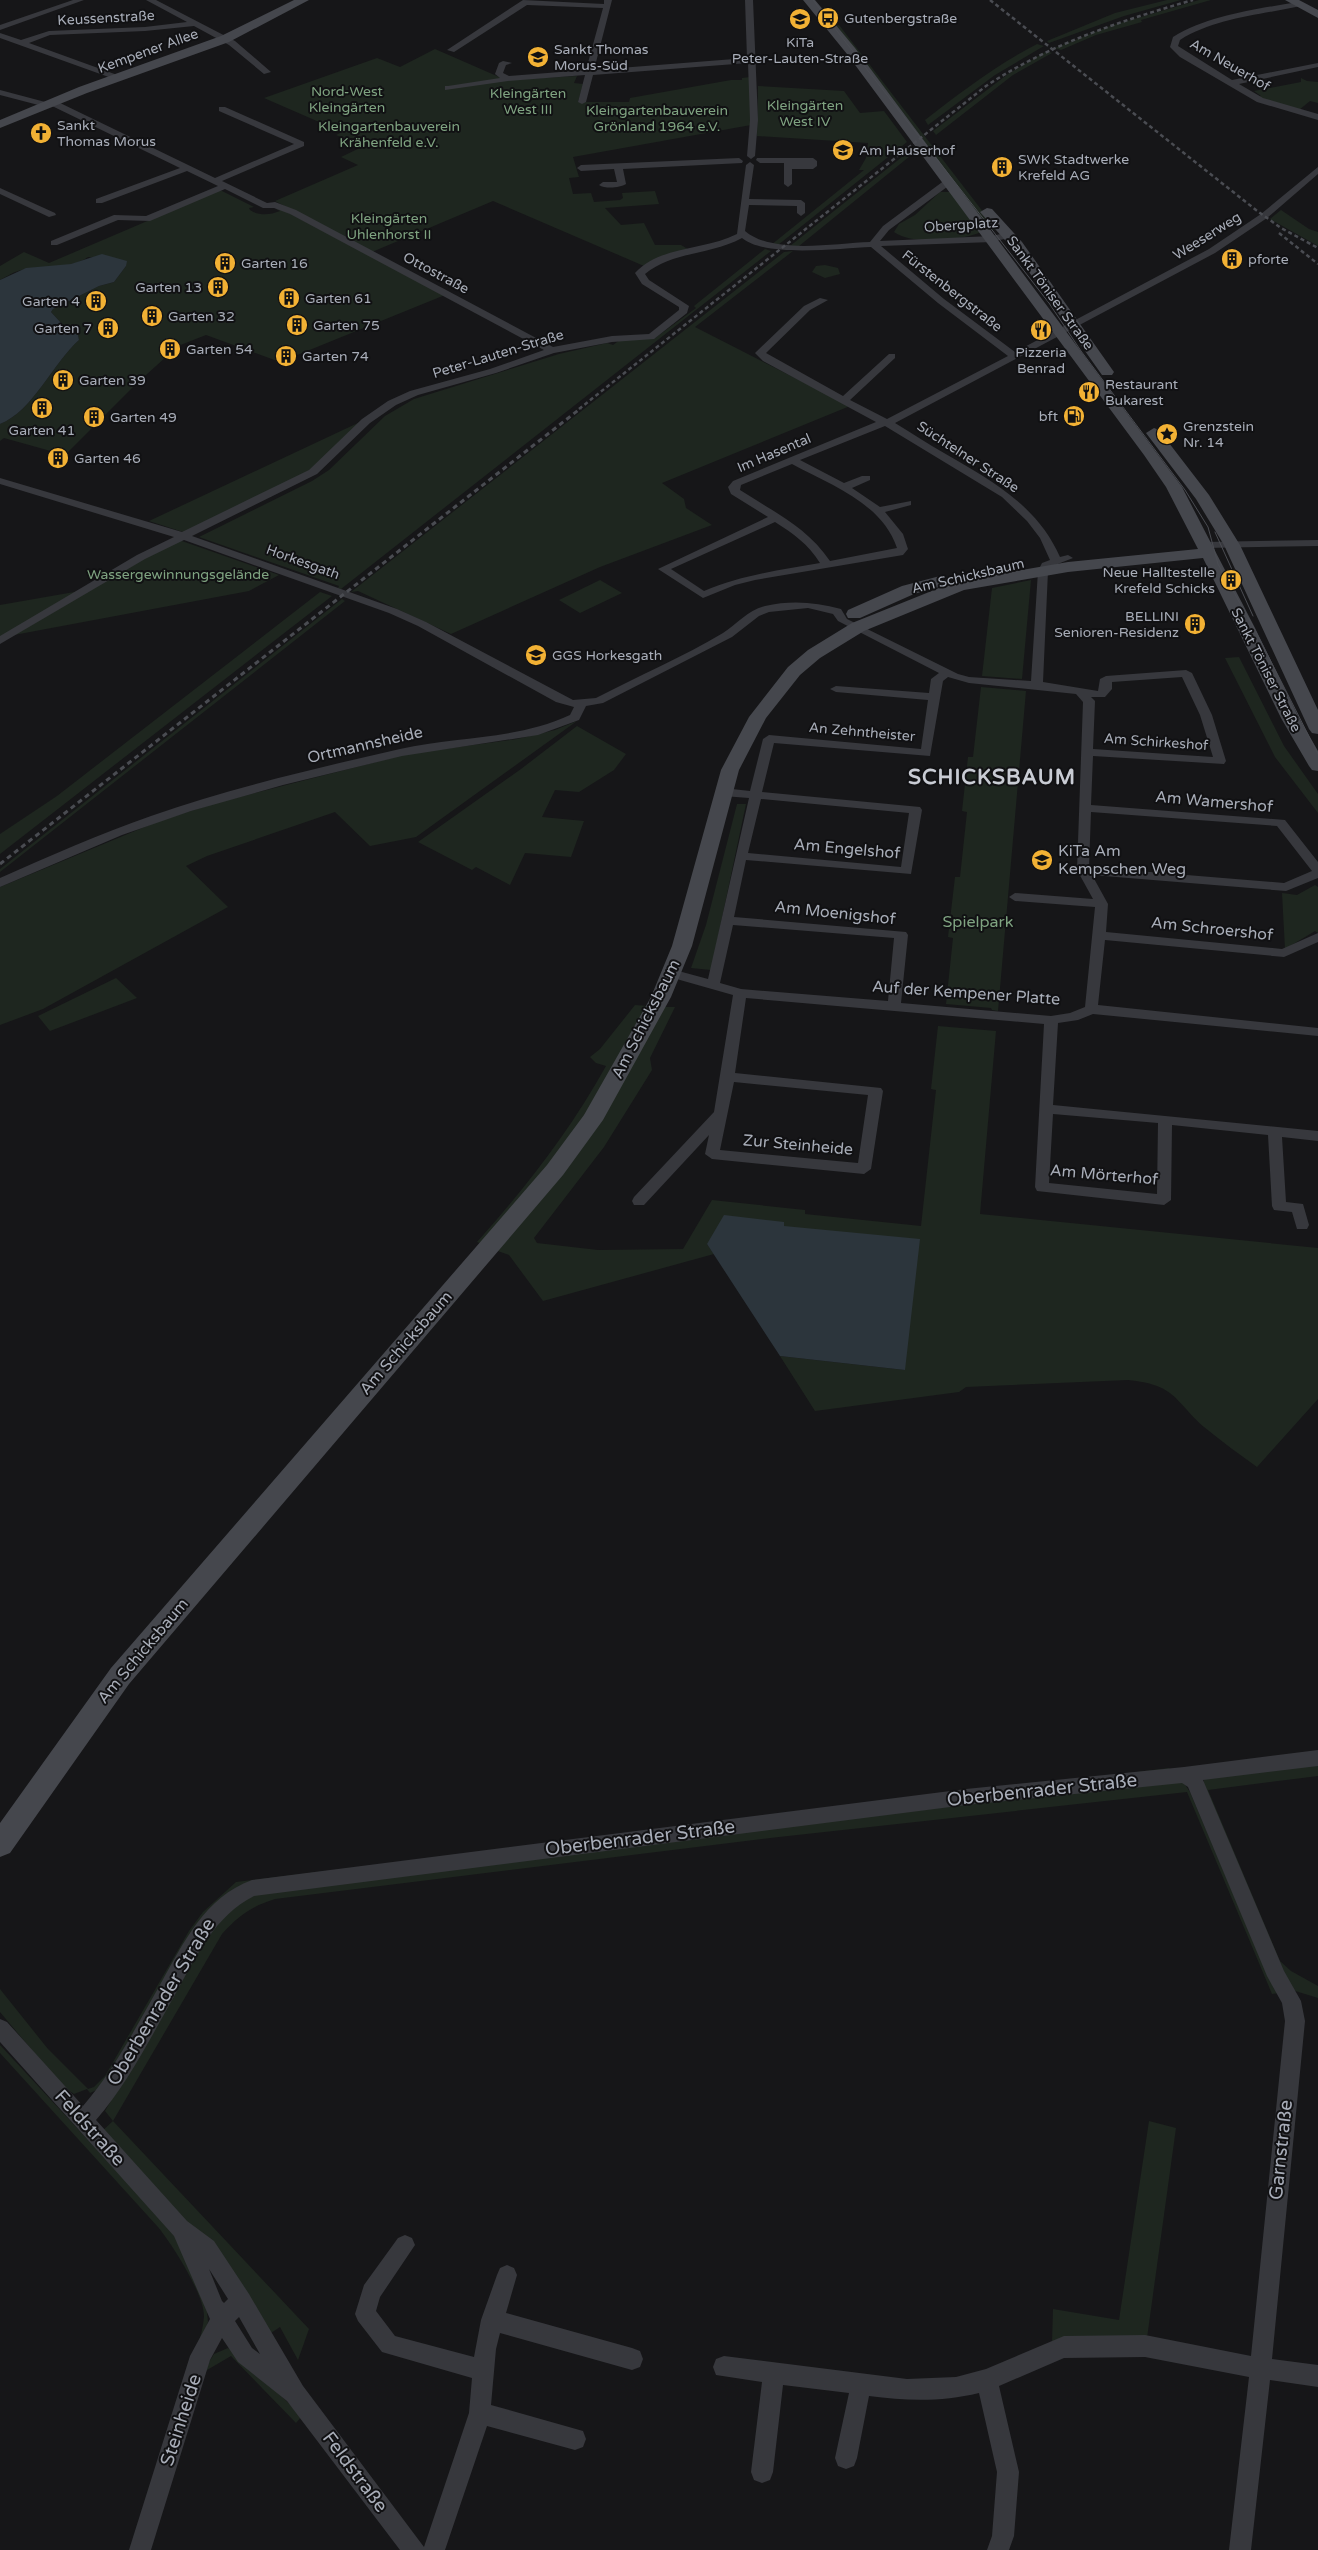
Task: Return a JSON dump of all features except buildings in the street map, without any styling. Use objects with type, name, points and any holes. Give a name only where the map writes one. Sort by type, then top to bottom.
[{"type":"main road","name":"Kempener Allee","points":[[0,124],[117,78],[225,39],[303,0]]},
{"type":"main road","name":"Sankt Töniser Straße","points":[[809,0],[851,51],[992,238],[1174,487],[1290,718],[1318,766]]},
{"type":"main road","name":"Sankt Töniser Straße","points":[[822,0],[994,221],[1009,235],[1123,391]]},
{"type":"main road","points":[[1295,2],[1318,15]]},
{"type":"main road","name":"Sankt Töniser Straße","points":[[1144,419],[1203,498],[1233,548],[1318,728]]},
{"type":"main road","name":"Am Schicksbaum","points":[[1055,563],[1206,549]]},
{"type":"main road","name":"Am Schicksbaum","points":[[0,1845],[120,1676],[555,1170],[592,1120],[622,1070],[671,973],[682,946],[730,770],[754,725],[784,683],[850,623],[960,586],[1055,563],[1206,549]]},
{"type":"street","points":[[0,28],[80,0]]},
{"type":"street","points":[[150,0],[225,39],[267,72]]},
{"type":"street","points":[[749,0],[754,120],[746,202],[741,227],[742,235],[763,245],[783,248],[873,244]]},
{"type":"street","points":[[451,50],[527,2],[608,3],[582,102]]},
{"type":"street","name":"Am Neuerhof","points":[[1295,2],[1190,30],[1176,39],[1174,47],[1182,55],[1260,100],[1318,117]]},
{"type":"street","name":"Keussenstraße","points":[[21,43],[50,33],[145,29],[194,24]]},
{"type":"street","points":[[0,35],[117,78]]},
{"type":"street","points":[[448,88],[508,79],[752,60]]},
{"type":"street","points":[[508,63],[503,63],[499,74],[508,79]]},
{"type":"street","points":[[1232,83],[1318,65]]},
{"type":"street","name":"Ottostraße","points":[[0,92],[49,104],[266,206],[275,204],[293,212],[552,350]]},
{"type":"street","points":[[216,181],[301,144],[222,109]]},
{"type":"street","points":[[581,168],[739,161],[743,156],[750,160],[788,163],[788,184]]},
{"type":"street","points":[[603,185],[622,184],[618,166]]},
{"type":"street","points":[[99,202],[188,168]]},
{"type":"street","name":"Weeserweg","points":[[886,422],[895,420],[1015,357],[1220,246],[1280,204],[1318,170]]},
{"type":"street","name":"Obergplatz","points":[[873,244],[886,228],[948,182]]},
{"type":"street","points":[[54,243],[117,217],[147,219],[225,186]]},
{"type":"street","points":[[0,191],[52,215]]},
{"type":"street","points":[[746,202],[802,201],[801,213]]},
{"type":"street","name":"Obergplatz","points":[[886,228],[888,233],[898,240],[914,242]]},
{"type":"street","name":"Peter-Lauten-Straße","points":[[183,536],[313,472],[366,421],[392,403],[414,393],[493,371],[552,350],[612,339],[651,337],[684,311],[684,306],[645,282],[640,273],[656,262],[717,246],[742,235]]},
{"type":"street","name":"Obergplatz","points":[[873,244],[992,238],[1009,235]]},
{"type":"street","name":"Fürstenbergstraße","points":[[873,244],[941,301],[1015,357]]},
{"type":"street","name":"Süchtelner Straße","points":[[823,300],[807,308],[760,353],[766,359],[896,426],[921,444],[975,475],[1012,501],[1041,531],[1055,563]]},
{"type":"street","name":"Weeserweg","points":[[1062,308],[1082,313],[1102,310]]},
{"type":"street","points":[[844,400],[892,356]]},
{"type":"street","name":"Im Hasental","points":[[827,565],[814,545],[802,534],[735,492],[733,487],[737,483],[886,422]]},
{"type":"street","points":[[774,518],[663,569],[703,595],[731,583],[755,577],[852,559],[900,553],[903,549],[892,523],[879,510],[792,460]]},
{"type":"street","points":[[842,488],[866,478]]},
{"type":"street","name":"Horkesgath","points":[[0,481],[183,536],[284,570],[407,617],[560,700],[581,704]]},
{"type":"street","points":[[879,510],[907,503]]},
{"type":"street","points":[[0,641],[141,557],[183,536]]},
{"type":"street","points":[[1206,549],[1318,543]]},
{"type":"street","points":[[1233,548],[1318,553]]},
{"type":"street","points":[[1037,685],[1055,563]]},
{"type":"street","points":[[581,704],[599,701],[728,635],[738,632],[761,618],[793,611],[811,612],[850,623],[946,673],[969,680],[1037,685],[1080,691],[1089,701],[1083,870],[1102,904],[1091,1009]]},
{"type":"street","name":"An Zehntheister","points":[[755,796],[769,739],[926,753],[937,679],[946,673]]},
{"type":"street","name":"Am Schirkeshof","points":[[1080,691],[1100,695],[1106,689],[1106,679],[1186,673],[1206,714],[1220,761],[1087,752]]},
{"type":"street","points":[[836,689],[934,697]]},
{"type":"street","name":"Ortmannsheide","points":[[0,883],[156,818],[218,799],[405,751],[497,739],[545,729],[575,717],[581,704]]},
{"type":"street","points":[[713,986],[726,920],[755,796],[723,792]]},
{"type":"street","name":"Am Engelshof","points":[[741,856],[907,871],[916,810],[755,796]]},
{"type":"street","name":"Am Wamershof","points":[[1083,870],[1286,887],[1318,872],[1281,823],[1085,808]]},
{"type":"street","points":[[1015,897],[1102,904]]},
{"type":"street","name":"Am Moenigshof","points":[[726,920],[901,935],[894,1006]]},
{"type":"street","name":"Am Schroershof","points":[[1099,935],[1284,953],[1318,937]]},
{"type":"street","name":"Auf der Kempener Platte","points":[[671,973],[740,992],[1051,1020],[1073,1017],[1091,1009],[1318,1032]]},
{"type":"street","points":[[712,1154],[728,1077],[740,992]]},
{"type":"street","name":"Am Mörterhof","points":[[1051,1020],[1048,1109],[1042,1187],[1164,1200],[1165,1120]]},
{"type":"street","name":"Zur Steinheide","points":[[684,1152],[864,1169],[876,1091],[728,1077]]},
{"type":"street","points":[[1048,1109],[1318,1136]]},
{"type":"street","points":[[639,1201],[720,1114]]},
{"type":"street","points":[[1276,1131],[1279,1206],[1298,1208],[1302,1225]]},
{"type":"street","name":"Oberbenrader Straße","points":[[83,2120],[116,2078],[202,1929],[229,1900],[252,1888],[966,1797],[1184,1775],[1318,1758]]},
{"type":"street","name":"Garnstraße","points":[[1184,1775],[1195,1782],[1277,1976],[1291,2001],[1295,2020],[1240,2550]]},
{"type":"street","name":"Feldstraße","points":[[0,2028],[180,2228],[206,2248],[242,2301],[286,2375],[295,2394],[414,2550]]},
{"type":"street","name":"Feldstraße","points":[[180,2228],[221,2319],[245,2355],[295,2394]]},
{"type":"street","points":[[405,2245],[371,2292],[365,2314],[388,2345],[484,2370]]},
{"type":"street","points":[[434,2550],[480,2413],[484,2349],[507,2275]]},
{"type":"street","name":"Steinheide","points":[[140,2550],[201,2356],[221,2319],[242,2301]]},
{"type":"street","points":[[492,2320],[632,2359]]},
{"type":"street","points":[[724,2367],[907,2390],[956,2388],[987,2380],[1064,2347],[1145,2346],[1259,2368],[1318,2376]]},
{"type":"street","points":[[762,2472],[774,2373]]},
{"type":"street","points":[[987,2380],[1008,2472],[1003,2536],[998,2550]]},
{"type":"street","points":[[846,2458],[861,2385]]},
{"type":"street","points":[[480,2413],[575,2439]]},
{"type":"green space","points":[[1167,0],[1181,0],[1124,16],[1049,43],[1047,41],[1115,13]]},
{"type":"green space","points":[[1199,0],[1211,0],[1096,35],[1061,50],[1055,48],[1110,26]]},
{"type":"green space","points":[[839,25],[997,230],[989,230],[832,26]]},
{"type":"green space","points":[[1037,44],[1044,46],[995,75],[928,125],[925,120],[965,89]]},
{"type":"green space","points":[[435,49],[506,80],[577,76],[574,83],[583,84],[578,102],[629,102],[630,98],[731,80],[742,80],[742,78],[750,77],[751,125],[573,157],[579,177],[569,178],[573,194],[591,193],[594,202],[620,200],[623,198],[622,193],[655,191],[659,204],[605,208],[621,225],[644,223],[655,245],[681,245],[691,251],[644,266],[493,201],[372,252],[275,201],[358,165],[341,157],[364,146],[336,135],[342,132],[264,98],[377,58],[400,67]]},
{"type":"green space","points":[[1047,51],[1052,53],[1013,75],[936,135],[933,131],[1008,74]]},
{"type":"green space","points":[[1301,78],[1307,81],[1318,82],[1318,103],[1310,101],[1299,110],[1258,97],[1261,96],[1254,91],[1301,82]]},
{"type":"green space","name":"Kleingärten West IV","points":[[758,86],[844,91],[860,113],[884,111],[907,142],[778,245],[771,245],[864,170],[859,170],[866,158],[868,143],[757,136]]},
{"type":"green space","points":[[912,149],[915,152],[799,246],[790,246]]},
{"type":"green space","points":[[220,190],[254,207],[249,208],[257,213],[265,214],[280,211],[276,209],[278,208],[285,211],[445,295],[280,362],[206,335],[178,346],[135,385],[65,455],[4,438],[0,441],[0,424],[12,418],[23,409],[60,361],[79,340],[78,335],[62,324],[51,312],[53,309],[99,286],[114,282],[126,266],[126,261],[88,257],[63,266],[18,271],[0,280],[0,266],[24,252],[49,263]]},
{"type":"green space","points":[[940,192],[951,192],[981,232],[962,238],[924,240],[912,239],[894,232],[899,224],[915,215]]},
{"type":"green space","points":[[1281,210],[1309,229],[1318,232],[1318,246],[1270,219]]},
{"type":"green space","points":[[765,249],[771,251],[341,589],[338,588],[339,586],[199,537],[312,481],[329,470],[385,416],[414,399],[559,354],[607,343],[613,345],[620,340],[655,338],[696,308],[694,306]]},
{"type":"green space","points":[[793,251],[695,327],[850,406],[662,483],[684,499],[686,508],[712,525],[600,567],[451,634],[358,591],[351,592],[784,252]]},
{"type":"green space","points":[[825,265],[838,268],[840,274],[825,278],[812,272],[816,266]]},
{"type":"green space","points":[[360,422],[320,464],[294,481],[186,533],[149,521]]},
{"type":"green space","name":"Wassergewinnungsgelände","points":[[179,540],[279,575],[249,591],[14,635],[148,556]]},
{"type":"green space","points":[[600,580],[622,593],[580,613],[559,600]]},
{"type":"green space","points":[[1031,580],[1022,679],[982,676],[992,588]]},
{"type":"green space","name":"Wassergewinnungsgelände","points":[[80,591],[0,637],[0,605]]},
{"type":"green space","points":[[320,592],[332,596],[0,854],[0,834],[57,796]]},
{"type":"green space","points":[[342,599],[345,601],[0,872],[0,869]]},
{"type":"green space","points":[[1239,657],[1284,746],[1318,794],[1318,813],[1275,757],[1225,658]]},
{"type":"green space","name":"Spielpark","points":[[981,687],[1026,691],[998,1011],[991,1008],[946,1004],[953,938],[948,937],[955,877],[960,877],[967,812],[962,811],[968,757],[973,757]]},
{"type":"green space","points":[[577,721],[416,837],[370,846],[335,812],[207,856],[186,866],[228,907],[43,1009],[0,1025],[0,887],[159,821],[216,803],[407,754],[517,739],[555,730]]},
{"type":"green space","points":[[577,726],[626,754],[614,770],[579,792],[555,790],[542,817],[584,821],[571,857],[525,853],[510,885],[476,867],[472,870],[418,842],[521,769]]},
{"type":"green space","points":[[737,804],[746,804],[711,970],[691,968],[706,925]]},
{"type":"green space","points":[[1315,885],[1318,887],[1318,933],[1315,931],[1285,949],[1282,893],[1297,895]]},
{"type":"green space","points":[[116,978],[137,998],[50,1031],[38,1016]]},
{"type":"green space","points":[[635,1005],[648,1006],[639,1019],[592,1106],[553,1160],[483,1244],[477,1242],[530,1179],[578,1113],[606,1066],[596,1063],[590,1057],[600,1049]]},
{"type":"green space","points":[[663,1007],[675,1007],[650,1058],[652,1070],[604,1147],[534,1238],[537,1243],[598,1250],[683,1249],[712,1200],[805,1210],[805,1214],[921,1226],[936,1090],[931,1089],[938,1026],[996,1031],[980,1214],[1318,1248],[1318,1399],[1257,1467],[1204,1427],[1172,1395],[1165,1390],[1144,1382],[1128,1380],[966,1387],[959,1392],[815,1411],[780,1356],[905,1370],[784,1226],[784,1222],[707,1244],[714,1254],[543,1301],[509,1255],[495,1250]]},
{"type":"green space","points":[[1318,1763],[1318,1776],[1208,1790],[1280,1961],[1291,1971],[1318,1986],[1318,1998],[1292,1990],[1203,1790],[1204,1779]]},
{"type":"green space","points":[[1169,1768],[1171,1771],[238,1888],[109,2078],[99,2089],[90,2093],[87,2089],[74,2094],[62,2086],[0,2012],[0,1989],[48,2049],[88,2089],[94,2087],[105,2076],[189,1931],[203,1912],[236,1882]]},
{"type":"green space","points":[[1182,1780],[1190,1792],[1263,1964],[1279,1993],[1272,1994],[1187,1792],[779,1837],[275,1899],[246,1912],[222,1934],[113,2121],[105,2111],[209,1931],[224,1914],[253,1894],[1047,1794]]},
{"type":"green space","points":[[0,2045],[177,2236],[206,2301],[208,2322],[190,2377],[187,2376],[200,2339],[204,2316],[199,2295],[186,2270],[158,2227],[0,2053]]},
{"type":"green space","points":[[113,2121],[309,2329],[298,2360],[280,2327],[271,2333],[101,2132]]},
{"type":"green space","points":[[1149,2121],[1176,2128],[1147,2338],[1100,2336],[1052,2342],[1053,2309],[1119,2320]]},
{"type":"green space","points":[[228,2348],[237,2353],[302,2416],[296,2423],[231,2356],[202,2373],[214,2354]]},
{"type":"shaded area","points":[[102,254],[127,261],[126,266],[114,282],[99,286],[53,309],[51,312],[62,324],[78,335],[79,340],[60,361],[23,409],[12,418],[0,424],[0,280],[26,268],[71,264]]},
{"type":"shaded area","points":[[724,1215],[784,1222],[784,1226],[920,1239],[905,1370],[780,1356],[707,1244]]},
{"type":"tram line","points":[[813,0],[1049,303],[1081,351],[1185,490],[1208,527],[1218,564],[1255,630],[1318,754]]},
{"type":"tram line","points":[[1215,532],[1253,616]]},
{"type":"railway","points":[[990,0],[1053,50]]},
{"type":"railway","points":[[1053,50],[1112,25],[1193,0]]},
{"type":"railway","points":[[579,409],[986,86],[1010,71],[1053,50]]},
{"type":"railway","points":[[1053,50],[1256,210],[1281,228],[1318,248]]},
{"type":"railway","points":[[1279,233],[1318,264]]},
{"type":"railway","points":[[0,864],[581,408]]},
{"type":"place","name":"Gutenbergstraße","points":[[828,18]]},
{"type":"place","name":"KiTa Peter-Lauten-Straße","points":[[800,19]]},
{"type":"place","name":"Sankt Thomas Morus-Süd","points":[[538,57]]},
{"type":"place","name":"Sankt Thomas Morus","points":[[41,133]]},
{"type":"place","name":"Am Hauserhof","points":[[843,150]]},
{"type":"place","name":"SWK Stadtwerke Krefeld AG","points":[[1002,167]]},
{"type":"place","name":"pforte","points":[[1232,259]]},
{"type":"place","name":"Garten 16","points":[[225,263]]},
{"type":"place","name":"Garten 13","points":[[218,287]]},
{"type":"place","name":"Garten 61","points":[[289,298]]},
{"type":"place","name":"Garten 4","points":[[96,301]]},
{"type":"place","name":"Garten 32","points":[[152,316]]},
{"type":"place","name":"Garten 75","points":[[297,325]]},
{"type":"place","name":"Garten 7","points":[[108,328]]},
{"type":"place","name":"Pizzeria Benrad","points":[[1041,330]]},
{"type":"place","name":"Garten 54","points":[[170,349]]},
{"type":"place","name":"Garten 74","points":[[286,356]]},
{"type":"place","name":"Garten 39","points":[[63,380]]},
{"type":"place","name":"Restaurant Bukarest","points":[[1089,392]]},
{"type":"place","name":"Garten 41","points":[[42,408]]},
{"type":"place","name":"bft","points":[[1074,416]]},
{"type":"place","name":"Garten 49","points":[[94,417]]},
{"type":"place","name":"Grenzstein Nr. 14","points":[[1167,434]]},
{"type":"place","name":"Garten 46","points":[[58,458]]},
{"type":"place","name":"Neue Halltestelle Krefeld Schicks","points":[[1231,580]]},
{"type":"place","name":"BELLINI Senioren-Residenz","points":[[1195,624]]},
{"type":"place","name":"GGS Horkesgath","points":[[536,655]]},
{"type":"place","name":"KiTa Am Kempschen Weg","points":[[1042,860]]},
{"type":"district","name":"SCHICKSBAUM","points":[[992,777]]},
{"type":"park label","name":"Nord-West Kleingärten","points":[[347,99]]},
{"type":"park label","name":"Kleingärten West III","points":[[528,102]]},
{"type":"park label","name":"Kleingartenbauverein Grönland 1964 e.V.","points":[[657,118]]},
{"type":"park label","name":"Kleingartenbauverein Krähenfeld e.V.","points":[[389,134]]},
{"type":"park label","name":"Kleingärten Uhlenhorst II","points":[[389,226]]}]
